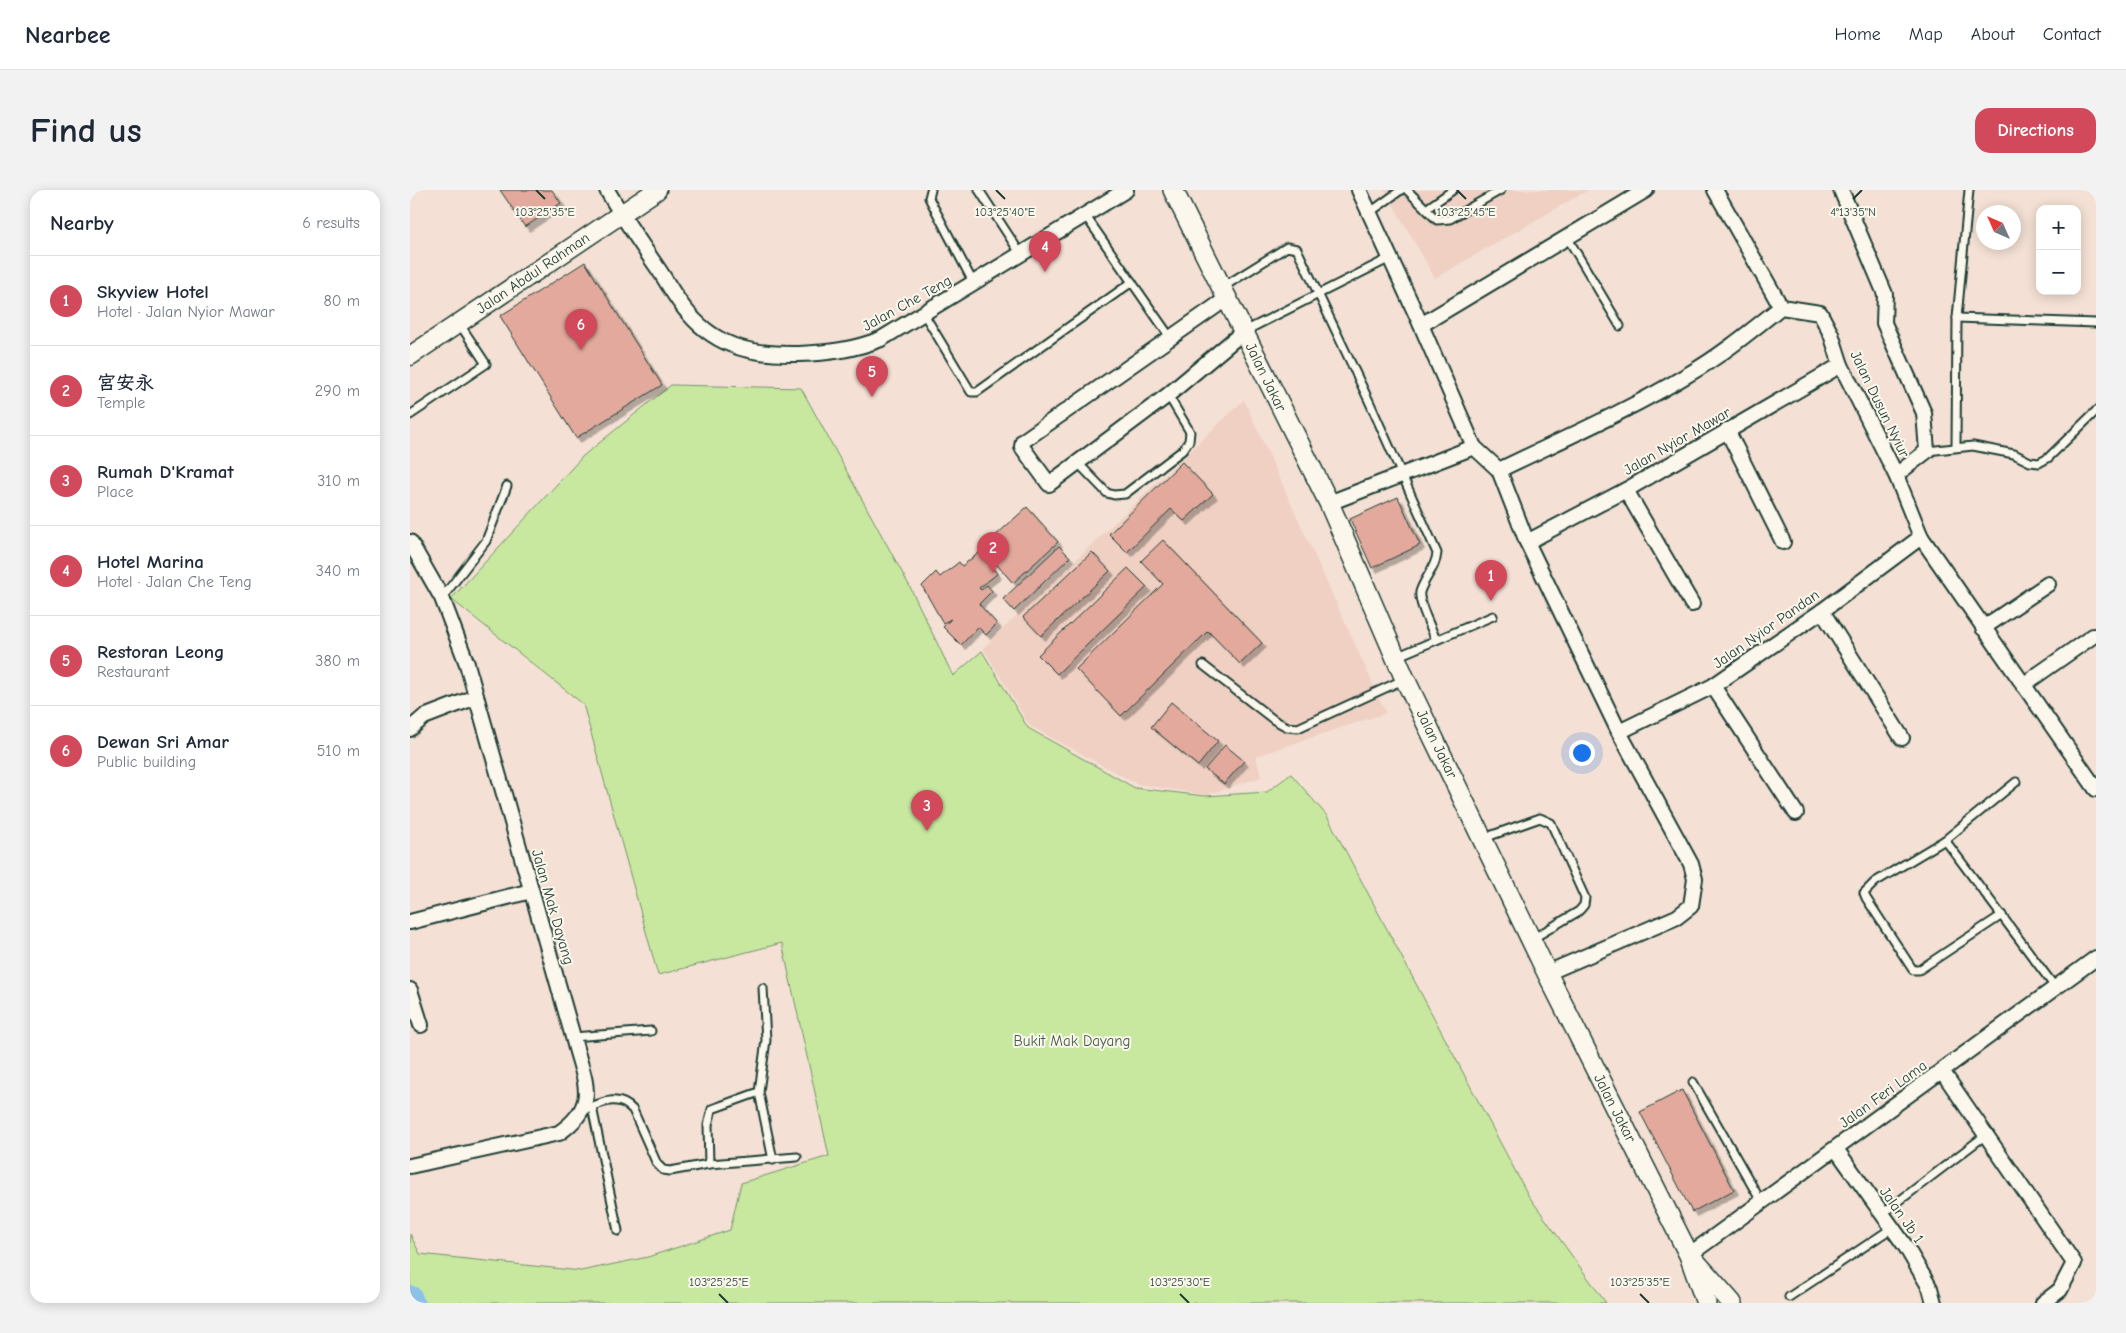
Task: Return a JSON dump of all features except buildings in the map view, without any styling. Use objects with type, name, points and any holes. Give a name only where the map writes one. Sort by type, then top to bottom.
[{"type":"main road","name":"Jalan Jakar","points":[[1159,190],[1173,210],[1192,230]]},
{"type":"main road","name":"Jalan Jakar","points":[[1173,190],[1223,294],[1329,503],[1395,658],[1484,838],[1547,974],[1689,1255],[1706,1303]]},
{"type":"main road","name":"Jalan Jakar","points":[[1689,1255],[1732,1303]]},
{"type":"street","name":"Jalan Che Teng","points":[[607,190],[688,314],[705,330],[726,343],[746,351],[771,355],[834,353],[858,348],[881,339],[1126,190]]},
{"type":"street","name":"Jalan Abdul Rahman","points":[[410,356],[656,190]]},
{"type":"street","points":[[1359,190],[1474,447],[1499,470],[1527,542],[1619,732],[1691,864],[1695,879],[1691,906],[1677,918],[1547,974]]},
{"type":"street","points":[[1421,325],[1646,190]]},
{"type":"street","points":[[1499,470],[1628,409],[1691,373],[1750,331],[1781,306],[1715,190]]},
{"type":"street","points":[[1841,190],[1885,294],[1884,323],[1924,414],[1927,451],[1896,475]]},
{"type":"street","points":[[1223,294],[1170,337],[1023,440],[1022,447],[1050,484],[1168,395],[1243,332]]},
{"type":"street","name":"Jalan Dusun Nyiur","points":[[1781,306],[1820,313],[1831,334],[1841,365],[1896,475],[1921,537],[2023,685],[2094,782]]},
{"type":"street","name":"Jalan Nyior Mawar","points":[[1527,542],[1626,490],[1841,365]]},
{"type":"street","points":[[1727,430],[1783,542]]},
{"type":"street","points":[[1329,503],[1474,447]]},
{"type":"street","points":[[1626,490],[1692,604]]},
{"type":"street","name":"Jalan Nyior Pandan","points":[[1619,732],[1712,686],[1822,611],[1921,537]]},
{"type":"street","name":"Jalan Mak Dayang","points":[[410,542],[442,598],[467,664],[573,1037],[587,1096],[588,1108]]},
{"type":"street","points":[[1983,628],[2048,584]]},
{"type":"street","points":[[1822,611],[1902,738]]},
{"type":"street","points":[[2023,685],[2093,636]]},
{"type":"street","points":[[1712,686],[1796,813]]},
{"type":"street","points":[[410,730],[424,717],[476,696]]},
{"type":"street","points":[[410,922],[531,891]]},
{"type":"street","name":"Jalan Feri Lama","points":[[1689,1255],[2096,958]]},
{"type":"street","points":[[410,990],[421,1025]]},
{"type":"street","points":[[1942,1071],[2074,1263],[2060,1290],[2043,1303]]},
{"type":"street","points":[[410,1166],[559,1133],[574,1123],[588,1108]]},
{"type":"street","name":"Jalan Jb 1","points":[[1836,1149],[1892,1228],[1930,1288],[1934,1303]]},
{"type":"lane","points":[[931,190],[929,198],[974,284]]},
{"type":"lane","points":[[979,190],[1020,253]]},
{"type":"lane","points":[[1369,213],[1401,190]]},
{"type":"lane","points":[[1406,190],[1437,220],[1450,219],[1501,190]]},
{"type":"lane","points":[[1426,209],[1453,190]]},
{"type":"lane","points":[[1956,447],[1957,318],[1969,190]]},
{"type":"lane","points":[[1085,215],[1170,337]]},
{"type":"lane","points":[[1567,237],[1620,326]]},
{"type":"lane","points":[[1223,294],[1287,247],[1296,249],[1403,475],[1437,553],[1436,562],[1420,592],[1421,601],[1436,640]]},
{"type":"lane","points":[[1243,332],[1390,258]]},
{"type":"lane","points":[[924,314],[971,392],[977,392],[1132,282]]},
{"type":"lane","points":[[1957,318],[2096,323]]},
{"type":"lane","points":[[410,415],[486,364],[459,323]]},
{"type":"lane","points":[[1078,463],[1107,493],[1114,495],[1125,494],[1161,467],[1183,450],[1189,441],[1190,432],[1168,395]]},
{"type":"lane","points":[[1927,451],[1973,446],[2014,454],[2030,462],[2039,463],[2048,458],[2096,411]]},
{"type":"lane","points":[[442,598],[486,541],[507,486]]},
{"type":"lane","points":[[1395,658],[1493,616]]},
{"type":"lane","points":[[1203,665],[1274,720],[1287,727],[1298,728],[1405,679]]},
{"type":"lane","points":[[2002,915],[1919,970],[1913,970],[1864,893],[1875,882],[1945,840],[2016,782]]},
{"type":"lane","points":[[1484,838],[1540,818],[1551,823],[1585,898],[1584,905],[1579,911],[1531,940]]},
{"type":"lane","points":[[1945,840],[2056,986]]},
{"type":"lane","points":[[763,988],[766,1040],[759,1092],[773,1160]]},
{"type":"lane","points":[[573,1037],[651,1032]]},
{"type":"lane","points":[[1693,1082],[1762,1203]]},
{"type":"lane","points":[[709,1164],[708,1126],[712,1109],[759,1092]]},
{"type":"lane","points":[[618,1231],[588,1108],[609,1100],[621,1100],[628,1105],[657,1164],[663,1170],[670,1171],[709,1164],[797,1157]]},
{"type":"lane","points":[[1882,1214],[1987,1134]]},
{"type":"lane","points":[[1789,1296],[1892,1228]]},
{"type":"shaded area","points":[[1385,190],[1588,190],[1435,278]]},
{"type":"shaded area","points":[[1244,400],[1386,713],[1256,756],[1261,777],[1206,795],[1137,784],[1030,726],[983,648]]},
{"type":"green space","name":"Bukit Mak Dayang","points":[[671,385],[801,388],[910,587],[953,676],[982,651],[1028,728],[1135,788],[1205,796],[1267,792],[1291,774],[1327,816],[1528,1195],[1606,1303],[410,1303],[410,1234],[420,1254],[581,1271],[648,1257],[730,1230],[741,1183],[829,1156],[782,943],[658,975],[583,704],[451,599],[583,456]]},
{"type":"waterway","points":[[410,1298],[412,1303]]},
{"type":"place","name":"Hotel Marina","points":[[1045,272]]},
{"type":"place","name":"Dewan Sri Amar","points":[[581,350]]},
{"type":"place","name":"Restoran Leong","points":[[872,397]]},
{"type":"place","name":"宮安永","points":[[993,573]]},
{"type":"place","name":"Skyview Hotel","points":[[1491,601]]},
{"type":"place","name":"Rumah D'Kramat","points":[[927,831]]}]
